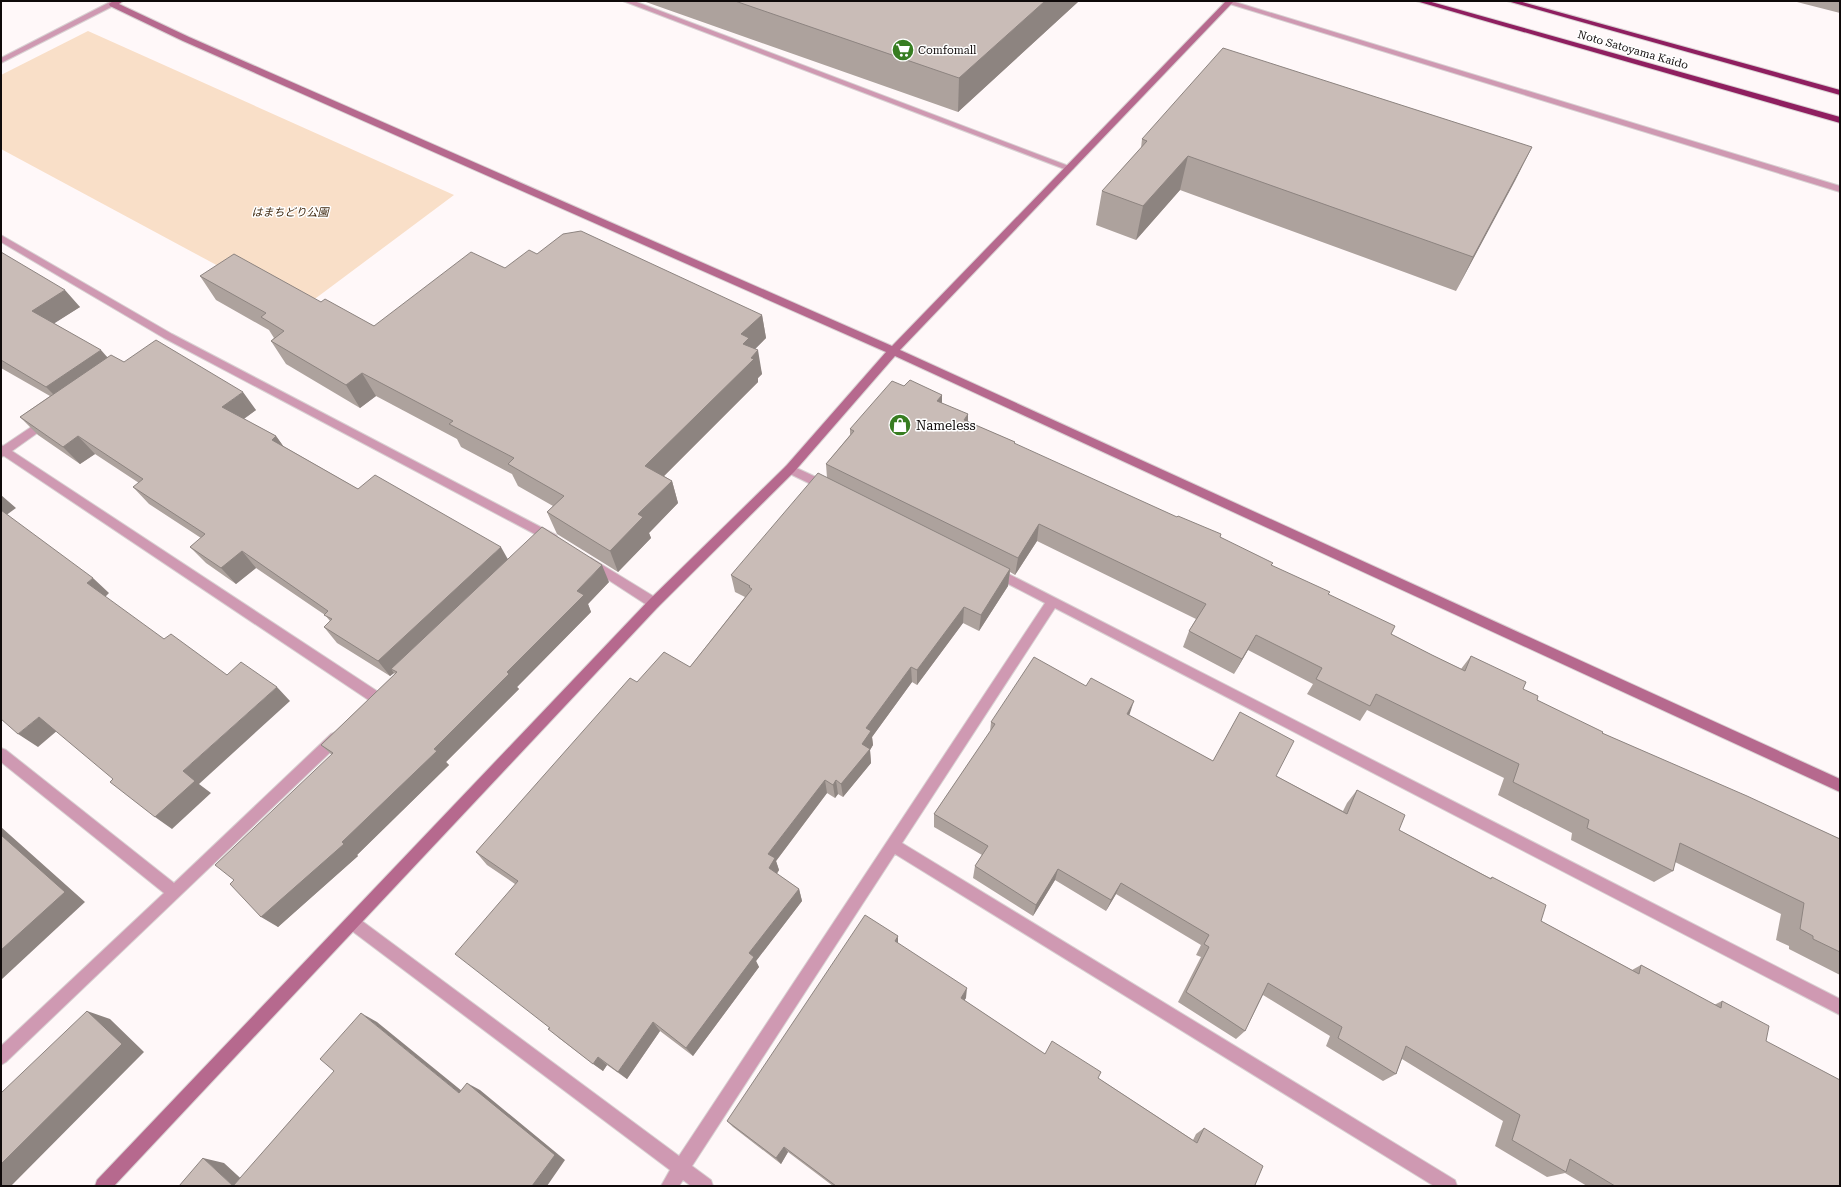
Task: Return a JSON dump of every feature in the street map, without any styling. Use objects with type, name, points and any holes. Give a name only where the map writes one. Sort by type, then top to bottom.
[{"type":"highway","name":"Noto Satoyama Kaido","points":[[1420,1],[1840,120]]},
{"type":"highway","name":"Noto Satoyama Kaido","points":[[1511,1],[1840,93]]},
{"type":"street","points":[[627,1],[1070,168]]},
{"type":"street","points":[[103,1186],[654,603],[790,469],[872,373],[1070,168],[1228,1],[1840,189]]},
{"type":"street","points":[[1,61],[116,2],[186,39],[893,351],[1840,786]]},
{"type":"street","points":[[1,238],[168,336],[549,536],[562,545]]},
{"type":"street","points":[[156,345],[168,336]]},
{"type":"street","points":[[54,415],[2,451],[378,699]]},
{"type":"street","points":[[790,469],[840,494]]},
{"type":"street","points":[[538,547],[549,536]]},
{"type":"street","points":[[582,557],[654,603]]},
{"type":"street","points":[[982,566],[1840,1008]]},
{"type":"street","points":[[669,1186],[1053,602]]},
{"type":"street","points":[[367,710],[390,688]]},
{"type":"street","points":[[1,1057],[344,731]]},
{"type":"street","points":[[1,754],[174,892]]},
{"type":"street","points":[[893,845],[1449,1186]]},
{"type":"street","points":[[353,923],[682,1167],[705,1186]]},
{"type":"green space","name":"はまちどり公園","points":[[88,31],[454,195],[300,310],[1,149],[1,75]]},
{"type":"building","points":[[735,1],[1045,1],[959,78]]},
{"type":"building","points":[[1223,48],[1532,147],[1473,257],[1188,156],[1143,206],[1102,191],[1147,141],[1142,139]]},
{"type":"building","points":[[581,231],[762,315],[741,334],[749,338],[743,344],[758,350],[751,358],[754,359],[645,466],[672,481],[638,514],[643,517],[610,551],[547,512],[564,496],[508,464],[514,458],[449,424],[453,421],[362,373],[346,385],[271,341],[284,331],[261,317],[266,313],[200,276],[234,254],[321,302],[325,299],[374,326],[471,252],[505,268],[529,250],[537,254],[563,234]]},
{"type":"building","points":[[1,252],[65,290],[32,311],[101,350],[46,387],[1,360]]},
{"type":"building","points":[[156,340],[243,392],[222,407],[276,436],[272,440],[358,489],[375,475],[501,547],[378,661],[324,627],[332,619],[324,615],[328,611],[242,551],[221,568],[190,547],[205,534],[133,487],[143,479],[78,436],[63,447],[20,417],[111,355],[124,362]]},
{"type":"building","points":[[910,380],[942,395],[937,401],[968,414],[964,420],[1177,517],[1178,516],[1221,534],[1220,537],[1273,563],[1271,565],[1330,592],[1328,594],[1395,626],[1391,634],[1432,655],[1465,671],[1471,656],[1526,682],[1523,689],[1538,696],[1537,700],[1603,732],[1602,733],[1747,796],[1840,839],[1840,952],[1813,939],[1813,936],[1800,929],[1804,903],[1680,843],[1673,871],[1587,828],[1589,820],[1513,782],[1519,764],[1376,694],[1370,706],[1316,679],[1322,668],[1256,635],[1242,659],[1189,631],[1206,604],[1039,524],[1018,558],[826,464],[854,431],[850,429],[892,381],[904,386]]},
{"type":"building","points":[[818,473],[1010,569],[981,615],[964,607],[917,670],[911,667],[866,728],[871,731],[862,744],[870,749],[841,784],[836,780],[833,785],[825,780],[768,854],[775,858],[769,868],[799,889],[749,953],[754,957],[686,1048],[653,1022],[618,1072],[598,1057],[593,1064],[548,1029],[550,1028],[455,954],[518,881],[476,852],[630,678],[637,682],[664,652],[690,667],[752,589],[749,587],[750,586],[731,575]]},
{"type":"building","points":[[1,510],[93,578],[87,583],[164,639],[171,634],[227,675],[241,662],[277,687],[183,771],[195,781],[155,817],[110,782],[113,779],[39,717],[18,734],[1,719]]},
{"type":"building","points":[[542,527],[602,565],[577,591],[584,595],[507,672],[509,674],[434,749],[437,751],[342,842],[344,844],[261,917],[230,884],[234,880],[215,865],[333,753],[321,745],[397,672],[391,669]]},
{"type":"building","points":[[1034,657],[1086,686],[1091,678],[1134,701],[1127,714],[1213,761],[1240,712],[1294,741],[1276,776],[1347,814],[1357,790],[1405,815],[1399,830],[1491,879],[1492,877],[1546,905],[1541,921],[1639,974],[1641,965],[1721,1008],[1722,1001],[1769,1026],[1766,1041],[1840,1080],[1840,1186],[1615,1186],[1570,1159],[1566,1172],[1512,1140],[1520,1115],[1406,1046],[1396,1074],[1338,1038],[1342,1027],[1268,983],[1245,1031],[1186,992],[1209,947],[1204,944],[1209,935],[1121,883],[1111,900],[1058,869],[1036,905],[975,866],[988,846],[934,814],[995,724],[991,722]]},
{"type":"building","points":[[1,835],[65,892],[1,950]]},
{"type":"building","points":[[865,915],[898,936],[895,941],[967,988],[961,998],[1045,1054],[1052,1041],[1101,1072],[1098,1078],[1197,1143],[1204,1128],[1263,1166],[1255,1185],[1256,1186],[836,1186],[784,1147],[776,1158],[727,1121]]},
{"type":"building","points":[[87,1011],[122,1044],[1,1164],[1,1093]]},
{"type":"building","points":[[361,1013],[459,1093],[467,1083],[555,1155],[532,1186],[233,1186],[334,1071],[320,1059]]},
{"type":"building","points":[[203,1158],[233,1186],[179,1186]]},
{"type":"place","name":"Comfomall","points":[[903,50]]},
{"type":"place","name":"Nameless","points":[[900,425]]}]
